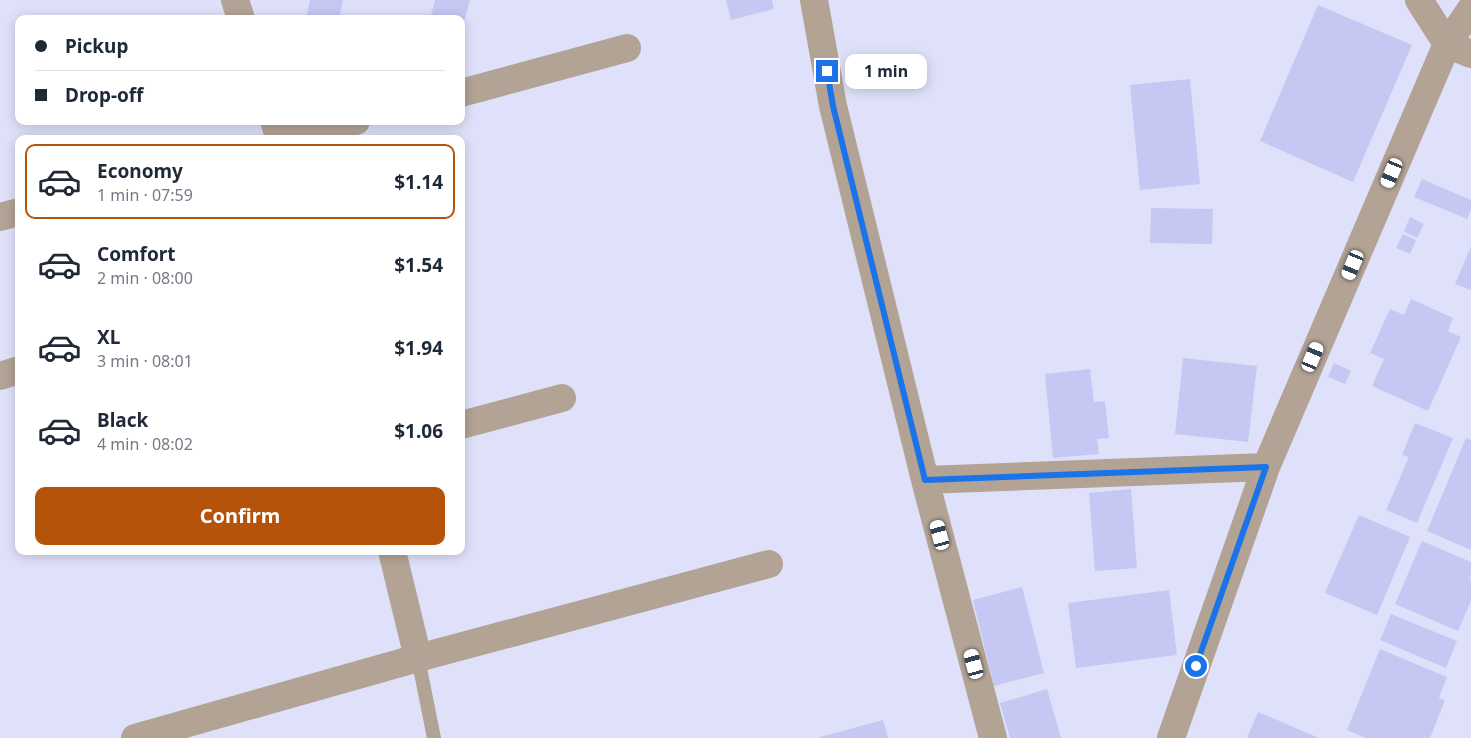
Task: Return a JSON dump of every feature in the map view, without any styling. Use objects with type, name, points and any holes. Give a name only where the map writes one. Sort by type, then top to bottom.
[{"type":"street","points":[[235,0],[240,15]]},
{"type":"street","points":[[814,0],[833,106],[925,480],[993,738]]},
{"type":"street","points":[[1419,0],[1459,49]]},
{"type":"street","points":[[1171,738],[1266,467],[1459,49],[1471,9]]},
{"type":"street","points":[[465,92],[627,48]]},
{"type":"street","points":[[305,135],[342,125]]},
{"type":"street","points":[[0,217],[15,213]]},
{"type":"street","points":[[0,376],[15,371]]},
{"type":"street","points":[[465,424],[562,398]]},
{"type":"street","points":[[925,480],[1266,467]]},
{"type":"street","points":[[393,555],[418,658]]},
{"type":"street","points":[[135,738],[418,658],[769,564]]},
{"type":"lane","points":[[418,658],[434,738]]},
{"type":"building","points":[[310,0],[343,0],[340,15],[307,15]]},
{"type":"building","points":[[435,0],[470,0],[465,18],[465,15],[431,15]]},
{"type":"building","points":[[726,0],[772,0],[774,9],[731,20]]},
{"type":"building","points":[[1318,5],[1412,45],[1353,182],[1260,141]]},
{"type":"building","points":[[1190,79],[1200,184],[1140,190],[1130,85]]},
{"type":"building","points":[[1422,179],[1471,200],[1471,209],[1467,219],[1414,197]]},
{"type":"building","points":[[1151,208],[1213,209],[1212,244],[1150,243]]},
{"type":"building","points":[[1410,217],[1424,224],[1417,238],[1404,231]]},
{"type":"building","points":[[1403,234],[1416,240],[1410,254],[1396,248]]},
{"type":"building","points":[[1471,246],[1471,290],[1455,284]]},
{"type":"building","points":[[1411,299],[1453,318],[1448,331],[1461,337],[1428,411],[1372,386],[1384,359],[1370,353],[1390,309],[1404,315]]},
{"type":"building","points":[[1183,358],[1257,366],[1248,442],[1175,434]]},
{"type":"building","points":[[1334,363],[1351,371],[1345,384],[1328,377]]},
{"type":"building","points":[[1090,369],[1094,402],[1105,401],[1109,438],[1097,439],[1099,454],[1053,458],[1045,374]]},
{"type":"building","points":[[1415,423],[1453,438],[1417,523],[1386,510],[1409,457],[1402,455]]},
{"type":"building","points":[[1466,438],[1471,440],[1471,550],[1427,531]]},
{"type":"building","points":[[1131,489],[1137,568],[1095,571],[1089,493]]},
{"type":"building","points":[[1359,515],[1410,537],[1377,615],[1325,593]]},
{"type":"building","points":[[1422,541],[1471,562],[1469,578],[1471,579],[1471,601],[1458,631],[1395,604]]},
{"type":"building","points":[[1022,587],[1044,673],[994,686],[973,600]]},
{"type":"building","points":[[1169,590],[1177,655],[1076,668],[1068,603]]},
{"type":"building","points":[[1391,614],[1457,641],[1446,668],[1380,640]]},
{"type":"building","points":[[1380,649],[1447,677],[1439,698],[1445,700],[1430,738],[1366,738],[1347,730]]},
{"type":"building","points":[[1047,689],[1061,738],[1010,738],[1000,703]]},
{"type":"building","points":[[1258,712],[1319,738],[1247,738]]},
{"type":"building","points":[[883,720],[888,738],[820,738],[820,737]]},
{"type":"route","points":[[827,71],[833,106],[925,480],[1266,467],[1196,666]]}]
